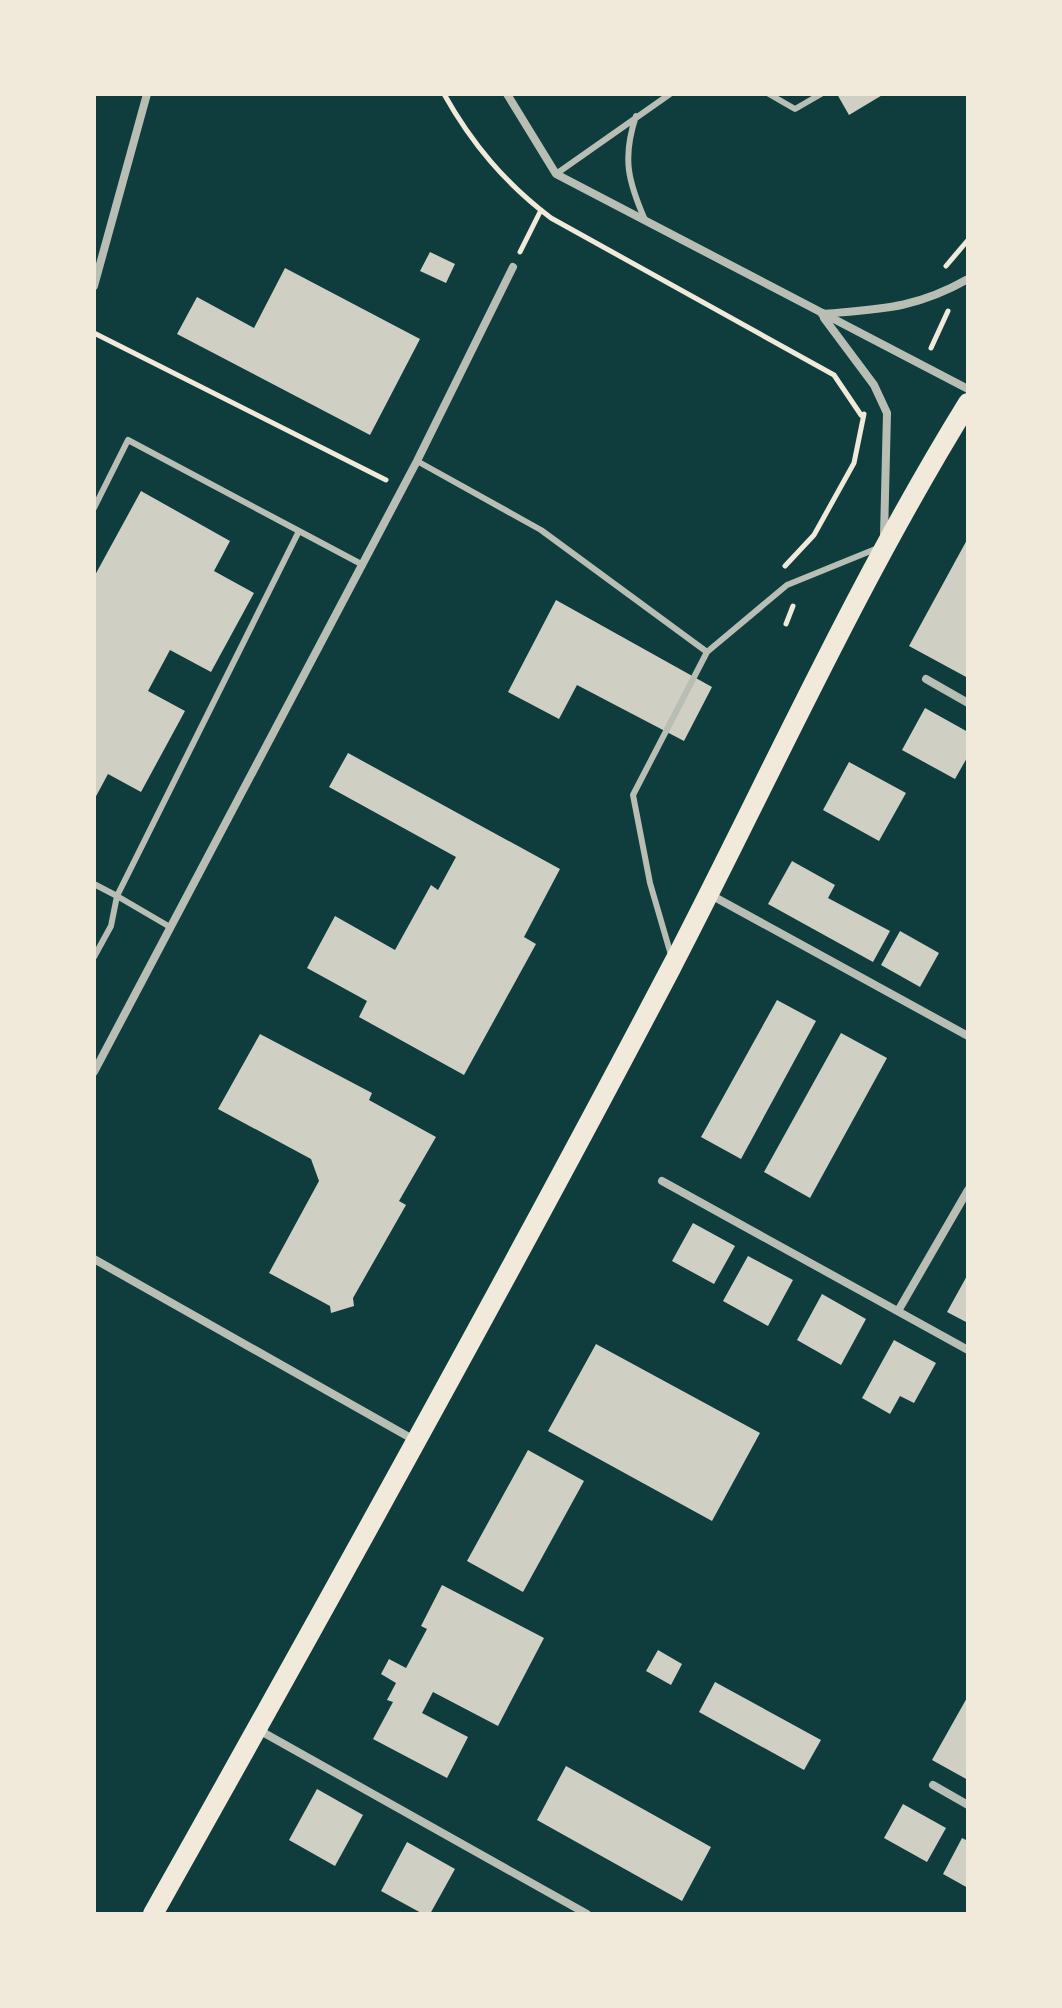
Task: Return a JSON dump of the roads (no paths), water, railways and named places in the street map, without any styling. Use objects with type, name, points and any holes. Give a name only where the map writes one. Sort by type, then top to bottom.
[{"type":"main road","points":[[153,1914],[416,1441],[673,962],[884,545],[968,403]]},
{"type":"street","points":[[94,286],[147,94]]},
{"type":"street","points":[[507,94],[556,174],[968,389]]},
{"type":"street","points":[[94,1072],[97,1060],[363,565],[513,267]]},
{"type":"street","points":[[821,314],[906,307],[942,294],[968,279]]},
{"type":"street","points":[[821,314],[874,385],[887,413],[884,545]]},
{"type":"street","points":[[926,679],[968,703]]},
{"type":"street","points":[[708,893],[968,1036]]},
{"type":"street","points":[[662,1181],[968,1350]]},
{"type":"street","points":[[898,1311],[968,1190]]},
{"type":"street","points":[[94,1259],[416,1441]]},
{"type":"street","points":[[257,1729],[587,1914]]},
{"type":"street","points":[[933,1785],[968,1805]]},
{"type":"lane","points":[[556,174],[670,94]]},
{"type":"lane","points":[[769,94],[795,109],[821,94]]},
{"type":"lane","points":[[636,116],[628,142],[629,183],[646,221]]},
{"type":"lane","points":[[94,508],[128,440],[363,565]]},
{"type":"lane","points":[[417,461],[541,530],[707,652]]},
{"type":"lane","points":[[94,957],[111,926],[117,896],[299,531]]},
{"type":"lane","points":[[673,962],[650,883],[633,795],[707,652],[787,585],[884,545]]},
{"type":"lane","points":[[94,884],[170,927]]}]
